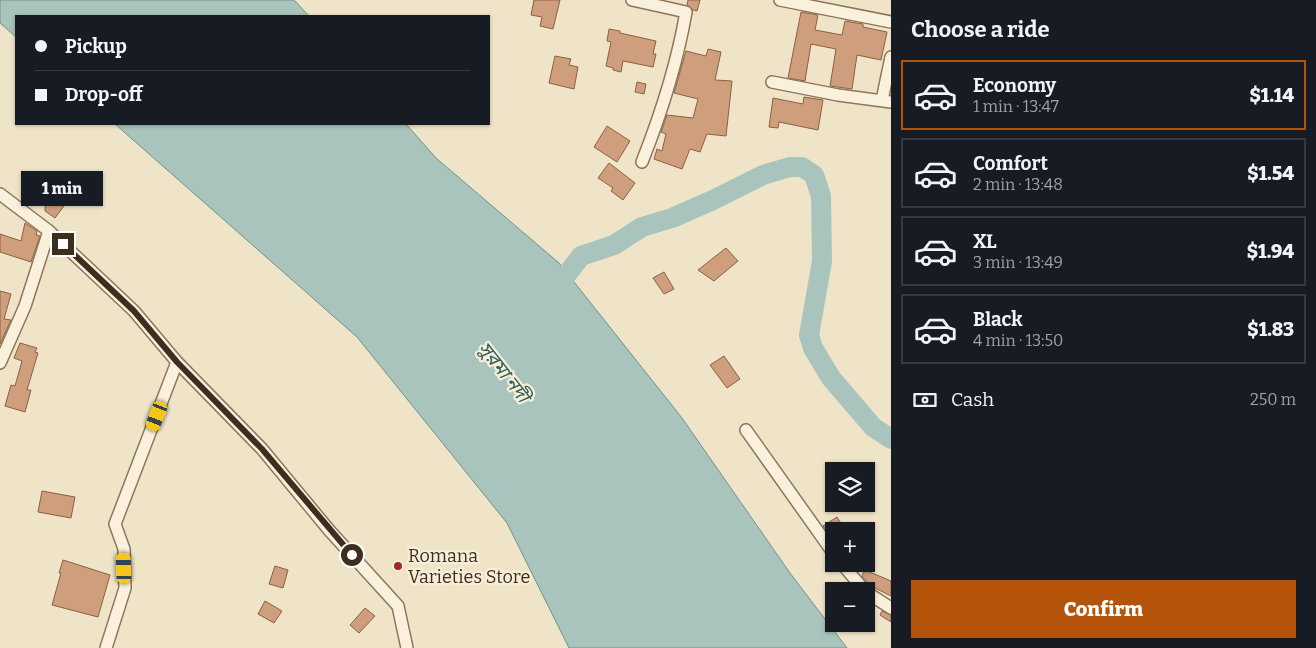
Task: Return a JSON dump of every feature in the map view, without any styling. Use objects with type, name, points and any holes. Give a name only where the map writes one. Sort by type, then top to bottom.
[{"type":"street","points":[[632,0],[686,12],[683,31],[660,116],[642,162]]},
{"type":"street","points":[[780,0],[891,22]]},
{"type":"street","points":[[772,82],[838,95],[886,101],[891,57]]},
{"type":"street","points":[[0,194],[49,231],[134,311],[177,362],[262,449],[330,530],[398,606],[407,648]]},
{"type":"street","points":[[0,363],[25,306],[49,231]]},
{"type":"street","points":[[106,648],[125,588],[124,548],[115,524],[177,362]]},
{"type":"street","points":[[746,430],[825,541]]},
{"type":"street","points":[[849,572],[857,582]]},
{"type":"street","points":[[875,598],[891,608]]},
{"type":"water","points":[[0,0],[294,0],[308,15],[15,15],[15,36],[0,23]]},
{"type":"water","name":"সুরমা নদী","points":[[116,125],[407,125],[436,158],[559,263],[682,418],[790,573],[825,619],[825,632],[835,632],[847,648],[569,648],[507,523],[357,337]]},
{"type":"building","points":[[534,0],[560,0],[553,29],[540,26],[542,17],[531,15]]},
{"type":"building","points":[[688,0],[700,0],[697,11],[687,5]]},
{"type":"building","points":[[801,12],[818,15],[815,30],[842,35],[845,21],[863,24],[863,27],[887,32],[881,60],[857,55],[852,89],[830,86],[836,49],[811,44],[805,81],[788,78]]},
{"type":"building","points":[[609,29],[656,41],[653,67],[623,61],[621,72],[606,66],[611,42],[607,41]]},
{"type":"building","points":[[708,49],[721,52],[715,80],[732,81],[726,136],[707,134],[700,152],[690,149],[682,169],[654,159],[657,149],[662,151],[666,134],[661,132],[667,115],[693,118],[698,99],[674,93],[686,51],[706,56]]},
{"type":"building","points":[[555,56],[571,59],[569,65],[578,67],[574,89],[549,83]]},
{"type":"building","points":[[637,82],[646,84],[644,94],[635,92]]},
{"type":"building","points":[[804,97],[823,100],[818,130],[779,122],[778,128],[769,127],[773,98],[803,104]]},
{"type":"building","points":[[607,126],[630,141],[617,162],[594,147]]},
{"type":"building","points":[[609,163],[635,183],[623,200],[611,191],[613,188],[598,178]]},
{"type":"building","points":[[57,191],[69,199],[55,218],[45,211],[45,207]]},
{"type":"building","points":[[25,223],[37,231],[36,235],[40,236],[31,262],[0,252],[0,234],[21,241]]},
{"type":"building","points":[[726,248],[738,261],[714,281],[698,270]]},
{"type":"building","points":[[664,272],[674,289],[664,294],[653,278]]},
{"type":"building","points":[[0,291],[11,294],[4,319],[11,320],[0,344]]},
{"type":"building","points":[[20,343],[37,348],[35,352],[38,353],[27,390],[31,390],[25,412],[5,406],[11,385],[15,386],[22,361],[14,358]]},
{"type":"building","points":[[724,356],[740,379],[727,388],[710,365]]},
{"type":"building","points":[[42,491],[75,497],[71,518],[38,512]]},
{"type":"building","points":[[837,517],[840,522],[829,522]]},
{"type":"building","points":[[63,560],[110,575],[98,617],[52,605]]},
{"type":"building","points":[[275,566],[288,570],[283,588],[269,584]]},
{"type":"building","points":[[864,572],[870,572],[891,581],[891,596],[875,588],[875,582],[867,582],[862,576]]},
{"type":"building","points":[[265,601],[282,611],[274,623],[258,614]]},
{"type":"building","points":[[365,608],[375,616],[359,633],[350,625]]},
{"type":"building","points":[[882,611],[891,615],[891,622],[880,615]]},
{"type":"waterway","points":[[551,295],[581,256],[614,245],[642,227],[672,218],[763,175],[790,167],[802,167],[814,175],[821,196],[822,261],[809,335],[813,348],[831,378],[873,427],[891,439]]},
{"type":"place","name":"Romana Varieties Store","points":[[398,566]]},
{"type":"route","points":[[63,244],[134,311],[177,362],[262,449],[352,555]]}]
